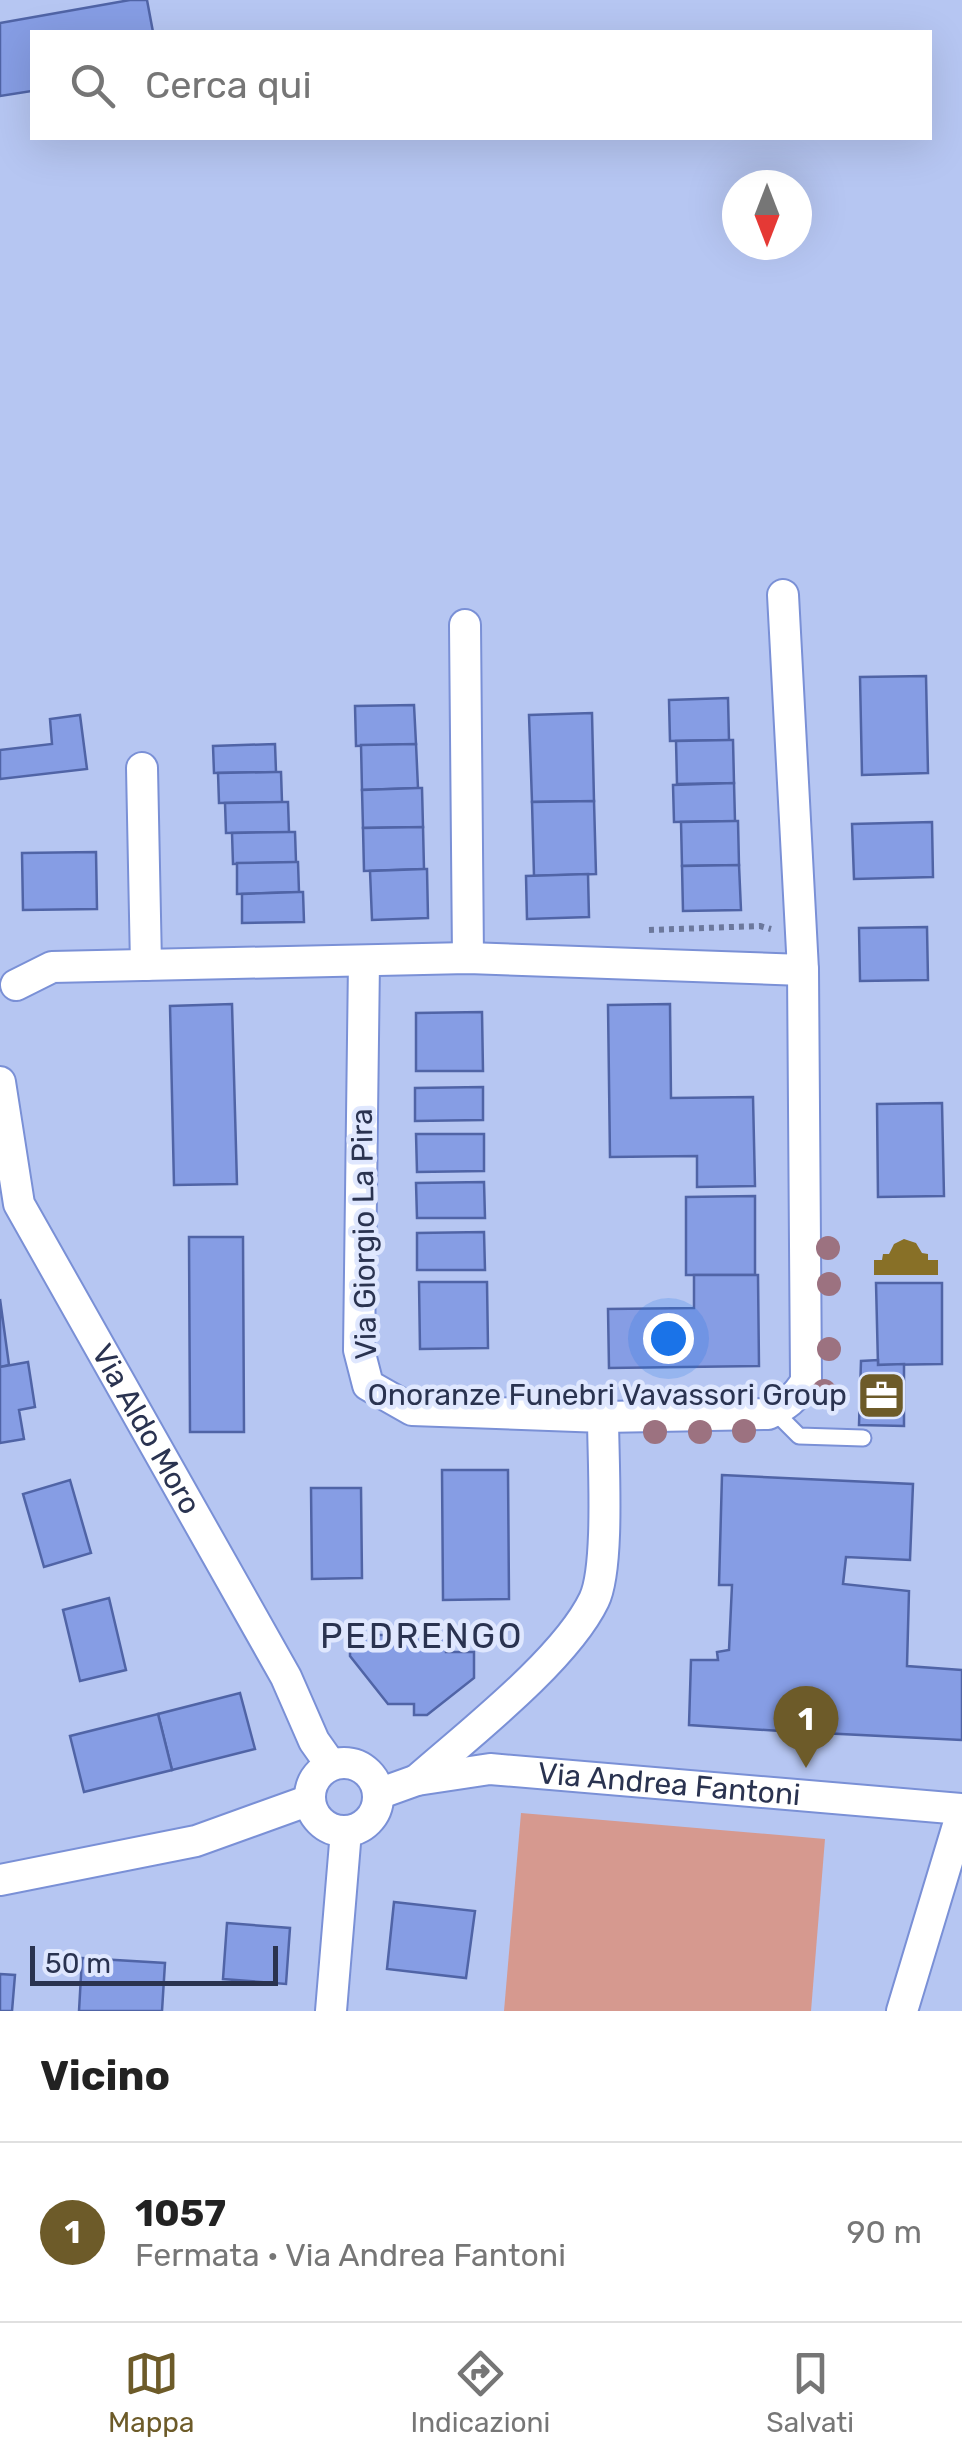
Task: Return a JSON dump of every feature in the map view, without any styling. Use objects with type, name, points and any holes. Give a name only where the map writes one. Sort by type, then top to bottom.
[{"type":"street","points":[[768,1414],[799,1394],[807,1369],[802,958],[783,596]]},
{"type":"street","points":[[465,624],[468,958]]},
{"type":"street","points":[[142,768],[146,965]]},
{"type":"street","points":[[5,987],[52,967],[468,958],[802,958]]},
{"type":"street","name":"Via Giorgio La Pira","points":[[364,961],[359,1350],[368,1385],[412,1410],[603,1416],[768,1414]]},
{"type":"street","name":"Via Aldo Moro","points":[[0,1082],[10,1205],[286,1677],[314,1741],[331,1766]]},
{"type":"street","points":[[417,1780],[567,1640],[595,1598],[602,1560],[603,1416]]},
{"type":"street","points":[[344,1763],[356,1765],[375,1782],[378,1794],[374,1814],[366,1823],[346,1831],[322,1823],[310,1800],[315,1779],[331,1766],[344,1763]]},
{"type":"street","name":"Via Andrea Fantoni","points":[[378,1794],[417,1780],[490,1769],[962,1810]]},
{"type":"street","points":[[0,1880],[196,1842],[310,1800]]},
{"type":"street","points":[[902,2011],[962,1810]]},
{"type":"street","points":[[331,2011],[346,1831]]},
{"type":"lane","points":[[768,1414],[782,1419],[798,1436],[863,1438]]},
{"type":"path","points":[[643,930],[760,926],[774,930],[802,958]]},
{"type":"shaded area","points":[[904,1239],[916,1243],[922,1253],[928,1254],[928,1260],[938,1260],[938,1275],[874,1275],[874,1260],[882,1260],[883,1254],[889,1254],[894,1244]]},
{"type":"shaded area","points":[[521,1813],[825,1839],[811,2011],[504,2011]]},
{"type":"building","points":[[147,0],[153,30],[30,30],[30,91],[0,96],[0,23]]},
{"type":"building","points":[[926,676],[928,773],[862,775],[860,677]]},
{"type":"building","points":[[728,698],[729,740],[670,741],[669,700]]},
{"type":"building","points":[[414,705],[416,744],[356,746],[355,706]]},
{"type":"building","points":[[592,713],[594,801],[532,802],[529,715]]},
{"type":"building","points":[[80,715],[87,769],[0,779],[0,750],[52,744],[50,719]]},
{"type":"building","points":[[733,740],[734,783],[677,784],[676,741]]},
{"type":"building","points":[[275,744],[276,772],[214,773],[213,746]]},
{"type":"building","points":[[416,744],[418,788],[362,790],[361,745]]},
{"type":"building","points":[[281,772],[282,802],[219,803],[218,773]]},
{"type":"building","points":[[734,783],[735,821],[674,822],[673,785]]},
{"type":"building","points":[[422,788],[423,827],[363,828],[362,790]]},
{"type":"building","points":[[594,801],[596,874],[534,876],[532,802]]},
{"type":"building","points":[[288,802],[289,832],[226,833],[225,803]]},
{"type":"building","points":[[738,821],[739,865],[682,866],[681,822]]},
{"type":"building","points":[[932,822],[933,877],[854,879],[852,824]]},
{"type":"building","points":[[423,827],[424,869],[364,871],[363,828]]},
{"type":"building","points":[[295,832],[296,862],[233,864],[232,833]]},
{"type":"building","points":[[96,852],[97,909],[23,910],[22,853]]},
{"type":"building","points":[[298,862],[299,892],[237,894],[237,863]]},
{"type":"building","points":[[739,865],[741,910],[683,911],[682,866]]},
{"type":"building","points":[[427,869],[428,918],[372,920],[370,871]]},
{"type":"building","points":[[588,874],[589,917],[527,919],[526,876]]},
{"type":"building","points":[[303,892],[304,922],[242,923],[242,894]]},
{"type":"building","points":[[927,927],[928,980],[860,981],[859,928]]},
{"type":"building","points":[[232,1004],[237,1184],[174,1185],[170,1006]]},
{"type":"building","points":[[670,1004],[671,1098],[753,1097],[755,1186],[697,1187],[697,1156],[610,1157],[608,1005]]},
{"type":"building","points":[[482,1012],[483,1071],[416,1071],[416,1013]]},
{"type":"building","points":[[483,1087],[483,1120],[415,1121],[415,1088]]},
{"type":"building","points":[[942,1103],[944,1196],[878,1197],[877,1104]]},
{"type":"building","points":[[416,1134],[484,1134],[484,1171],[417,1172]]},
{"type":"building","points":[[484,1182],[485,1218],[417,1218],[416,1183]]},
{"type":"building","points":[[755,1196],[755,1275],[686,1275],[686,1197]]},
{"type":"building","points":[[484,1232],[485,1270],[417,1270],[417,1233]]},
{"type":"building","points":[[189,1237],[243,1237],[244,1432],[190,1432]]},
{"type":"building","points":[[694,1275],[758,1275],[759,1366],[609,1368],[608,1309],[694,1308]]},
{"type":"building","points":[[419,1282],[487,1282],[488,1348],[420,1349]]},
{"type":"building","points":[[876,1283],[942,1283],[942,1364],[878,1365]]},
{"type":"building","points":[[0,1299],[9,1365],[0,1367]]},
{"type":"building","name":"Onoranze Funebri Vavassori Group","points":[[878,1360],[878,1365],[904,1364],[904,1426],[859,1425],[861,1361]]},
{"type":"building","points":[[28,1362],[35,1407],[19,1410],[24,1439],[0,1443],[0,1367]]},
{"type":"building","points":[[442,1470],[508,1470],[509,1599],[443,1600]]},
{"type":"building","points":[[722,1475],[913,1484],[910,1560],[846,1557],[843,1584],[909,1591],[907,1666],[962,1670],[962,1740],[821,1733],[822,1710],[799,1712],[795,1732],[689,1725],[691,1660],[718,1660],[717,1652],[729,1650],[732,1585],[719,1585]]},
{"type":"building","points":[[70,1480],[91,1553],[44,1567],[23,1494]]},
{"type":"building","points":[[311,1488],[361,1488],[362,1578],[312,1579]]},
{"type":"building","points":[[109,1598],[126,1670],[80,1681],[63,1610]]},
{"type":"building","points":[[350,1635],[446,1635],[446,1652],[474,1652],[474,1678],[427,1715],[414,1715],[414,1704],[388,1704],[350,1656]]},
{"type":"building","points":[[240,1693],[255,1749],[172,1770],[158,1714]]},
{"type":"building","points":[[158,1714],[172,1770],[84,1792],[70,1736]]},
{"type":"building","points":[[394,1902],[475,1911],[466,1978],[387,1969]]},
{"type":"building","points":[[227,1923],[290,1928],[286,1984],[223,1979]]},
{"type":"building","points":[[82,1958],[165,1963],[162,2011],[79,2011]]},
{"type":"building","points":[[0,1974],[15,1975],[12,2011],[0,2011]]},
{"type":"place","name":"Onoranze Funebri Vavassori Group","points":[[882,1395]]},
{"type":"place","name":"1057","points":[[806,1768]]},
{"type":"district","name":"PEDRENGO","points":[[422,1636]]}]
